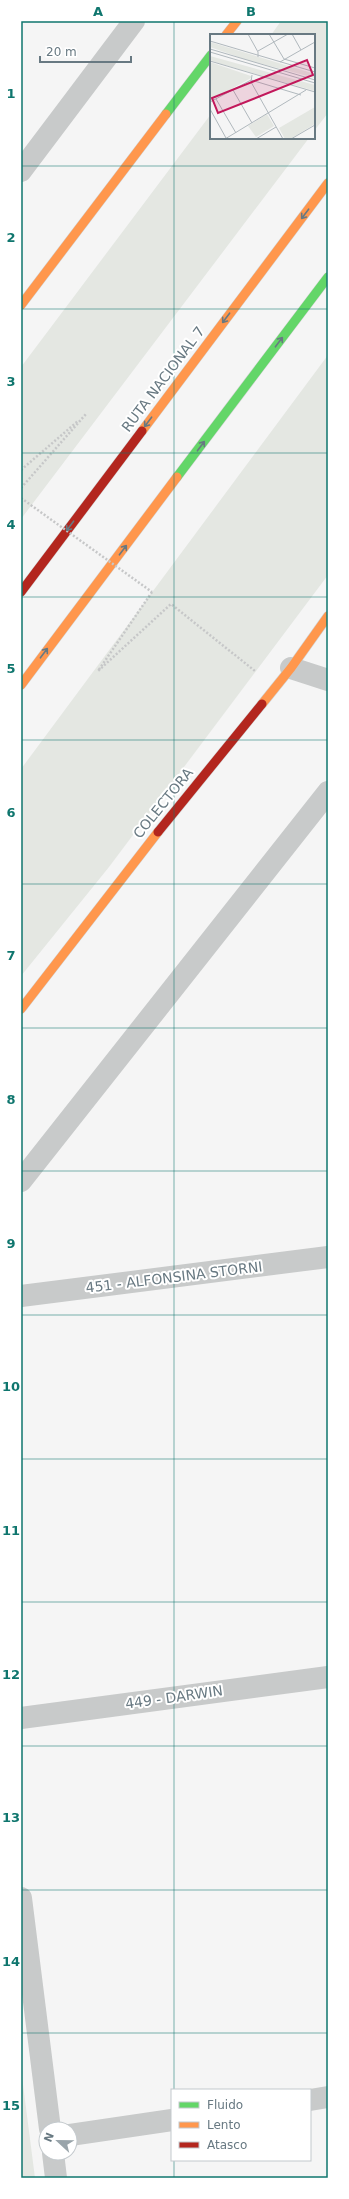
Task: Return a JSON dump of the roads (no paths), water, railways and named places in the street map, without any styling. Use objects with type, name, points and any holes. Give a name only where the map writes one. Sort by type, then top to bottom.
[{"type":"main road","points":[[227,34],[237,21]]},
{"type":"main road","points":[[21,305],[210,56]]},
{"type":"main road","name":"RUTA NACIONAL 7","points":[[21,592],[328,183]]},
{"type":"main road","points":[[21,685],[328,277]]},
{"type":"main road","name":"COLECTORA","points":[[21,1009],[143,850],[291,668],[328,616]]},
{"type":"street","points":[[21,171],[134,21]]},
{"type":"street","points":[[291,668],[328,680]]},
{"type":"street","points":[[21,1181],[328,792]]},
{"type":"street","name":"451 - ALFONSINA STORNI","points":[[21,1296],[328,1257]]},
{"type":"street","name":"449 - DARWIN","points":[[21,1718],[328,1677]]},
{"type":"street","points":[[21,1898],[49,2121]]},
{"type":"street","points":[[311,2100],[328,2097]]},
{"type":"street","points":[[78,2134],[171,2120]]},
{"type":"street","points":[[54,2161],[56,2178]]}]
